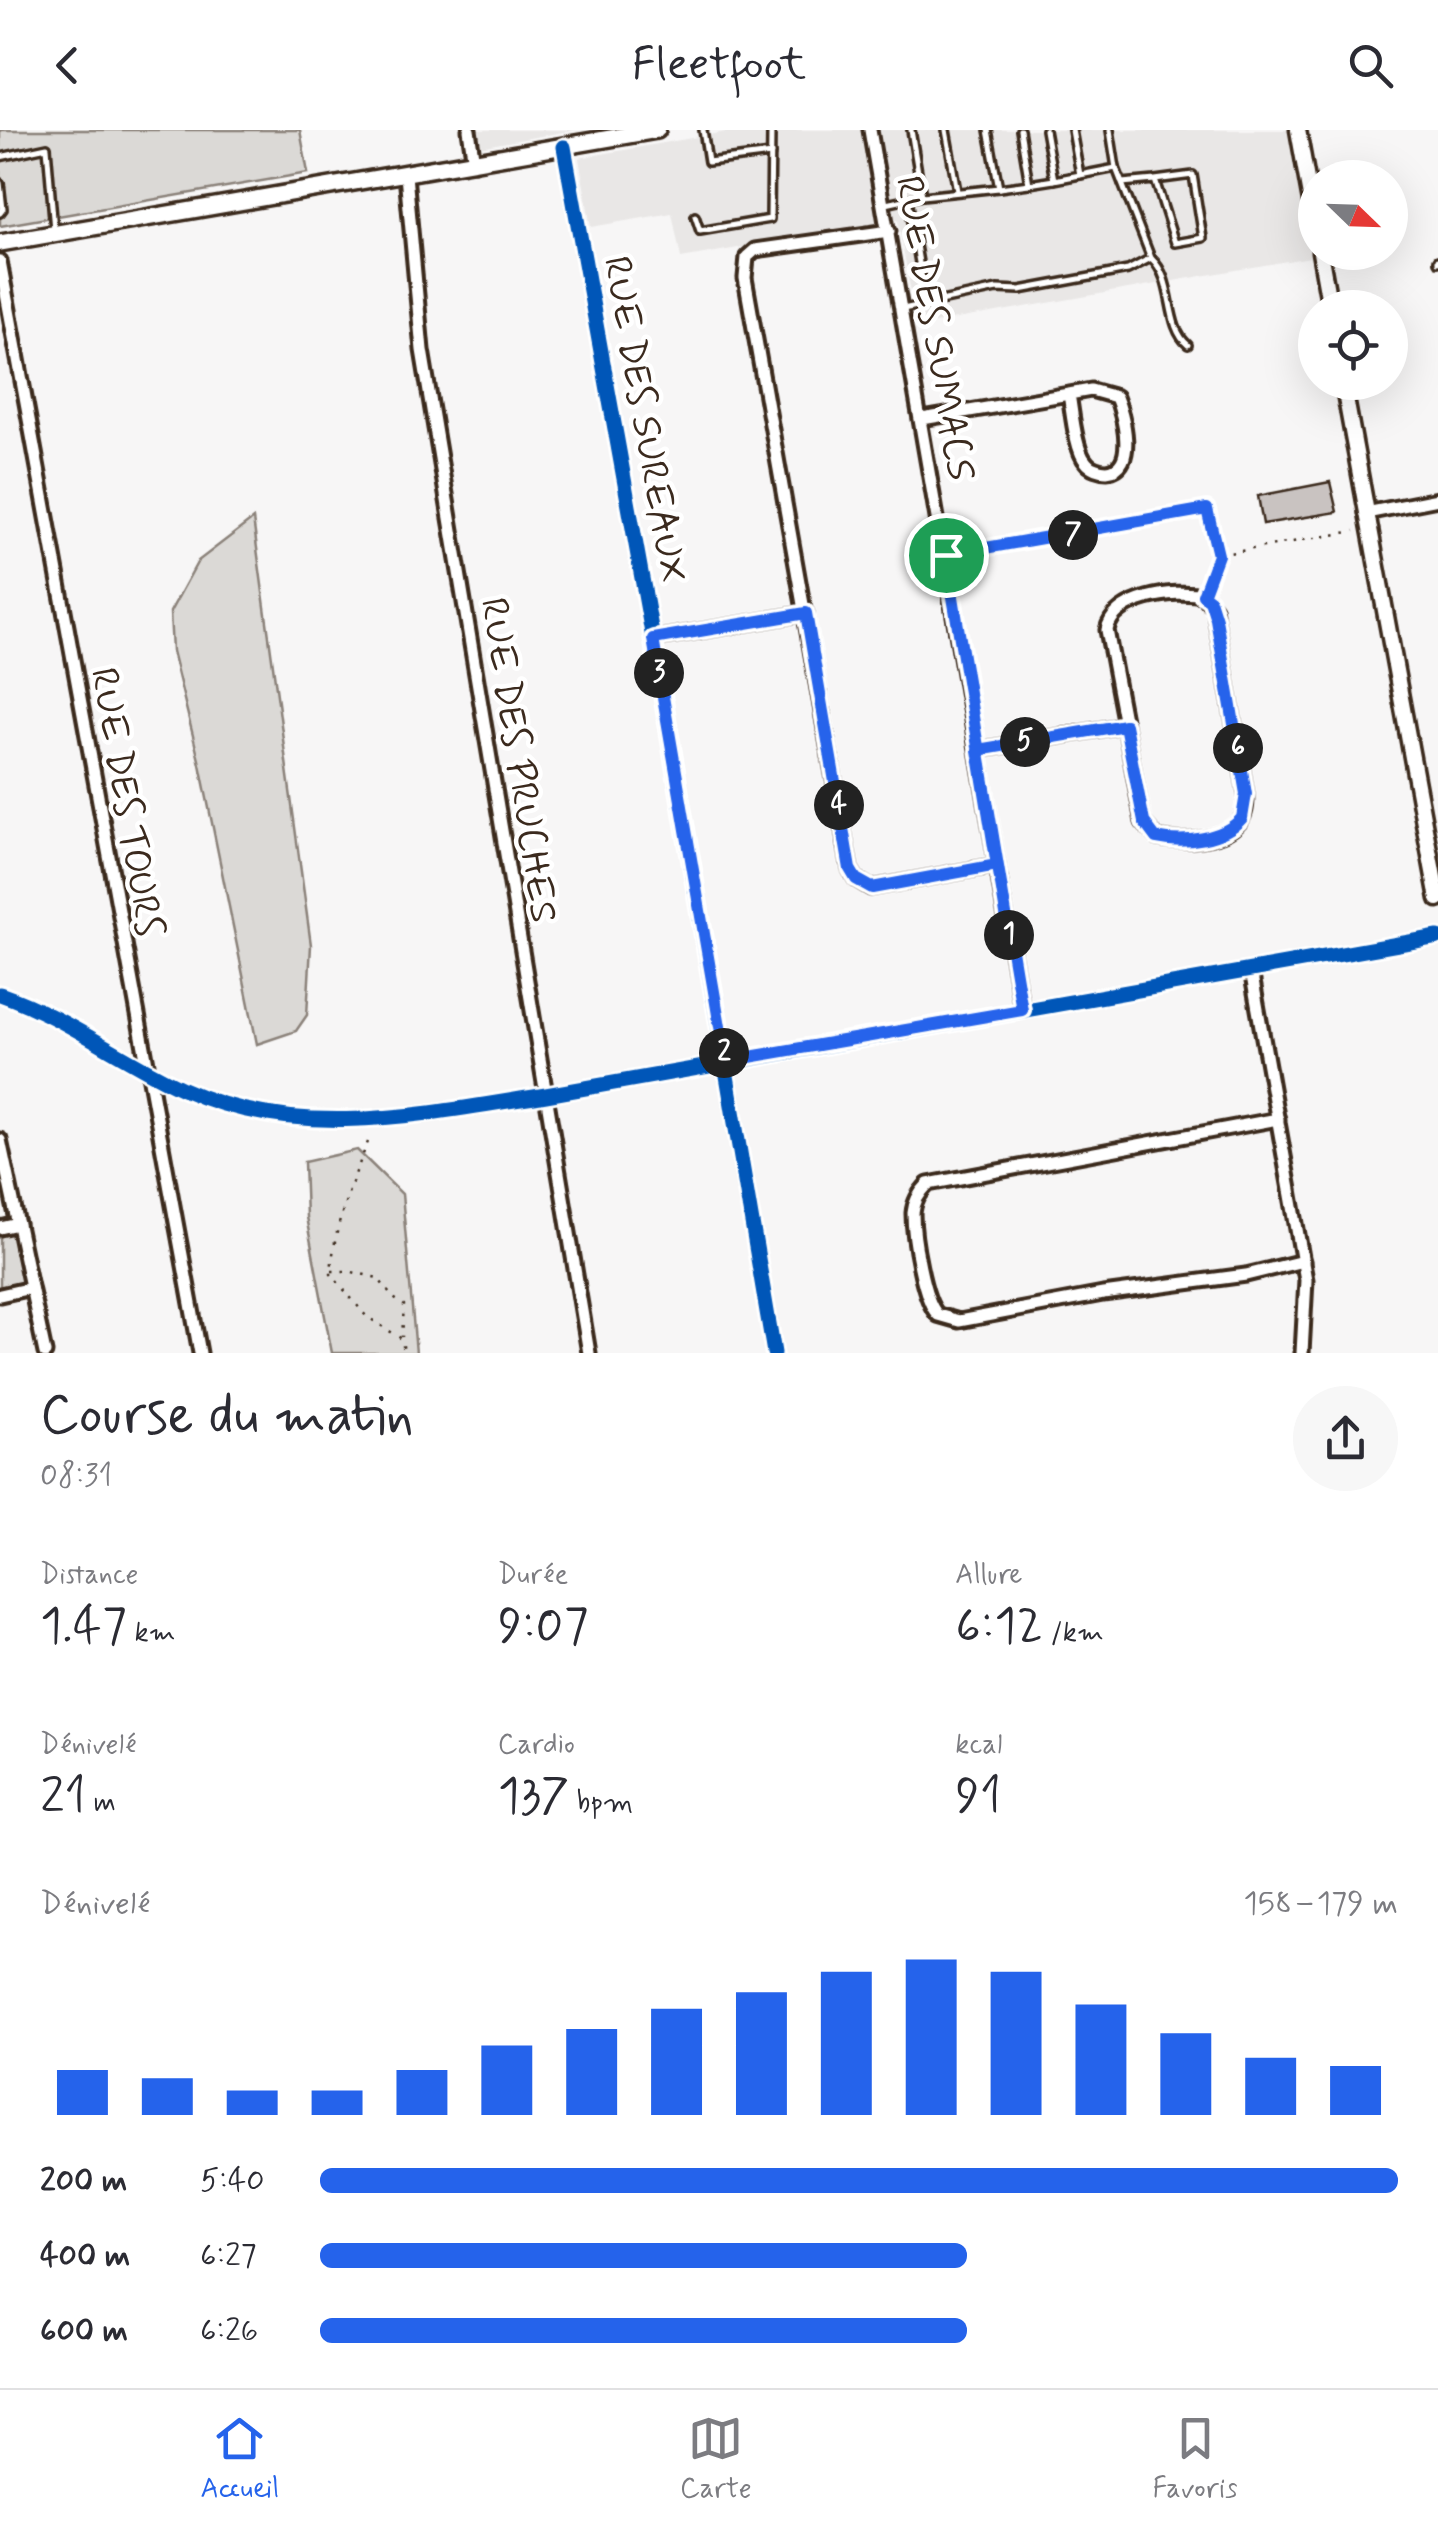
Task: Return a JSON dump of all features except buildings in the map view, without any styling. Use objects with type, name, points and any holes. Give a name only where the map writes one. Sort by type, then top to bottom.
[{"type":"main road","points":[[1,239],[55,234],[657,130]]},
{"type":"street","points":[[468,130],[474,163]]},
{"type":"street","name":"RUE DES SUMACS","points":[[870,130],[1022,1010]]},
{"type":"street","points":[[1298,130],[1303,160]]},
{"type":"street","name":"RUE DES SUREAUX","points":[[564,147],[653,639],[774,1353]]},
{"type":"street","name":"RUE DES PRUCHES","points":[[406,174],[422,350],[589,1353]]},
{"type":"street","points":[[889,231],[766,247],[747,257],[744,268],[850,869],[864,885],[880,887],[997,865]]},
{"type":"street","name":"RUE DES TOURS","points":[[0,261],[200,1353]]},
{"type":"street","points":[[922,419],[1090,390],[1116,396],[1126,449],[1117,468],[1105,471],[1086,463],[1080,453],[1069,394]]},
{"type":"street","points":[[1346,400],[1438,899]]},
{"type":"street","points":[[1366,513],[1438,499]]},
{"type":"street","points":[[1191,592],[1203,595],[1214,608],[1246,794],[1242,818],[1234,828],[1178,841],[1156,838],[1144,822],[1125,725],[1107,630],[1110,620],[1128,603],[1191,592]]},
{"type":"street","points":[[653,639],[806,613]]},
{"type":"street","points":[[978,750],[1125,725]]},
{"type":"street","points":[[0,994],[90,1036],[189,1092],[240,1108],[299,1118],[354,1121],[546,1095],[1438,937]]},
{"type":"street","points":[[1251,970],[1306,1280],[1302,1353]]},
{"type":"street","points":[[1278,1118],[928,1184],[920,1192],[914,1213],[927,1299],[938,1316],[960,1321],[1103,1294],[1246,1276],[1303,1262]]},
{"type":"street","points":[[0,1140],[45,1353]]},
{"type":"street","points":[[0,1228],[18,1224]]},
{"type":"street","points":[[0,1295],[31,1288]]},
{"type":"lane","points":[[703,130],[708,162],[771,154]]},
{"type":"lane","points":[[695,216],[700,231],[770,219],[770,130]]},
{"type":"lane","points":[[911,130],[922,196]]},
{"type":"lane","points":[[946,130],[956,191]]},
{"type":"lane","points":[[988,130],[999,188]]},
{"type":"lane","points":[[1020,130],[1029,184]]},
{"type":"lane","points":[[1045,130],[1054,180]]},
{"type":"lane","points":[[1072,130],[1080,175]]},
{"type":"lane","points":[[1110,130],[1116,168],[1151,258],[1166,280],[1180,338],[1188,346]]},
{"type":"lane","points":[[0,157],[47,147],[55,234]]},
{"type":"lane","points":[[885,204],[1116,168]]},
{"type":"lane","points":[[1122,183],[1193,175],[1204,238],[1174,243],[1155,180]]},
{"type":"lane","points":[[0,183],[0,213]]},
{"type":"lane","points":[[908,199],[922,280]]},
{"type":"lane","points":[[903,309],[997,288],[1020,290],[1128,270],[1151,258]]},
{"type":"path","points":[[946,555],[1207,509],[1218,555],[1203,595]]},
{"type":"path","points":[[1218,555],[1358,530],[1366,513]]},
{"type":"path","points":[[368,1142],[342,1204],[332,1271],[366,1316],[402,1339]]},
{"type":"path","points":[[332,1271],[378,1278],[392,1297],[404,1305],[404,1353]]},
{"type":"shaded area","points":[[0,130],[300,130],[308,173],[0,226]]},
{"type":"shaded area","points":[[476,130],[574,130],[479,147]]},
{"type":"shaded area","points":[[737,130],[1288,130],[1298,188],[1298,259],[917,326],[898,220],[681,258],[672,213],[591,227],[579,158]]},
{"type":"shaded area","points":[[253,519],[311,945],[307,1015],[296,1031],[257,1044],[200,764],[172,651],[170,612],[198,561]]},
{"type":"shaded area","points":[[357,1150],[402,1194],[416,1353],[332,1353],[306,1217],[304,1162]]},
{"type":"shaded area","points":[[18,1224],[31,1288],[0,1295],[0,1228]]},
{"type":"cycle path","points":[[564,147],[653,639],[774,1353]]},
{"type":"cycle path","points":[[0,994],[48,1014],[183,1089],[227,1105],[271,1115],[363,1119],[455,1110],[546,1095],[1438,937]]},
{"type":"route","points":[[946,555],[997,865],[1022,1010],[726,1061],[653,639],[806,613],[850,869],[856,879],[872,888],[997,865],[978,750],[1125,725],[1144,822],[1156,838],[1178,841],[1224,833],[1242,818],[1246,794],[1216,619],[1210,600],[1203,595],[1218,555],[1207,509],[946,555]]}]
